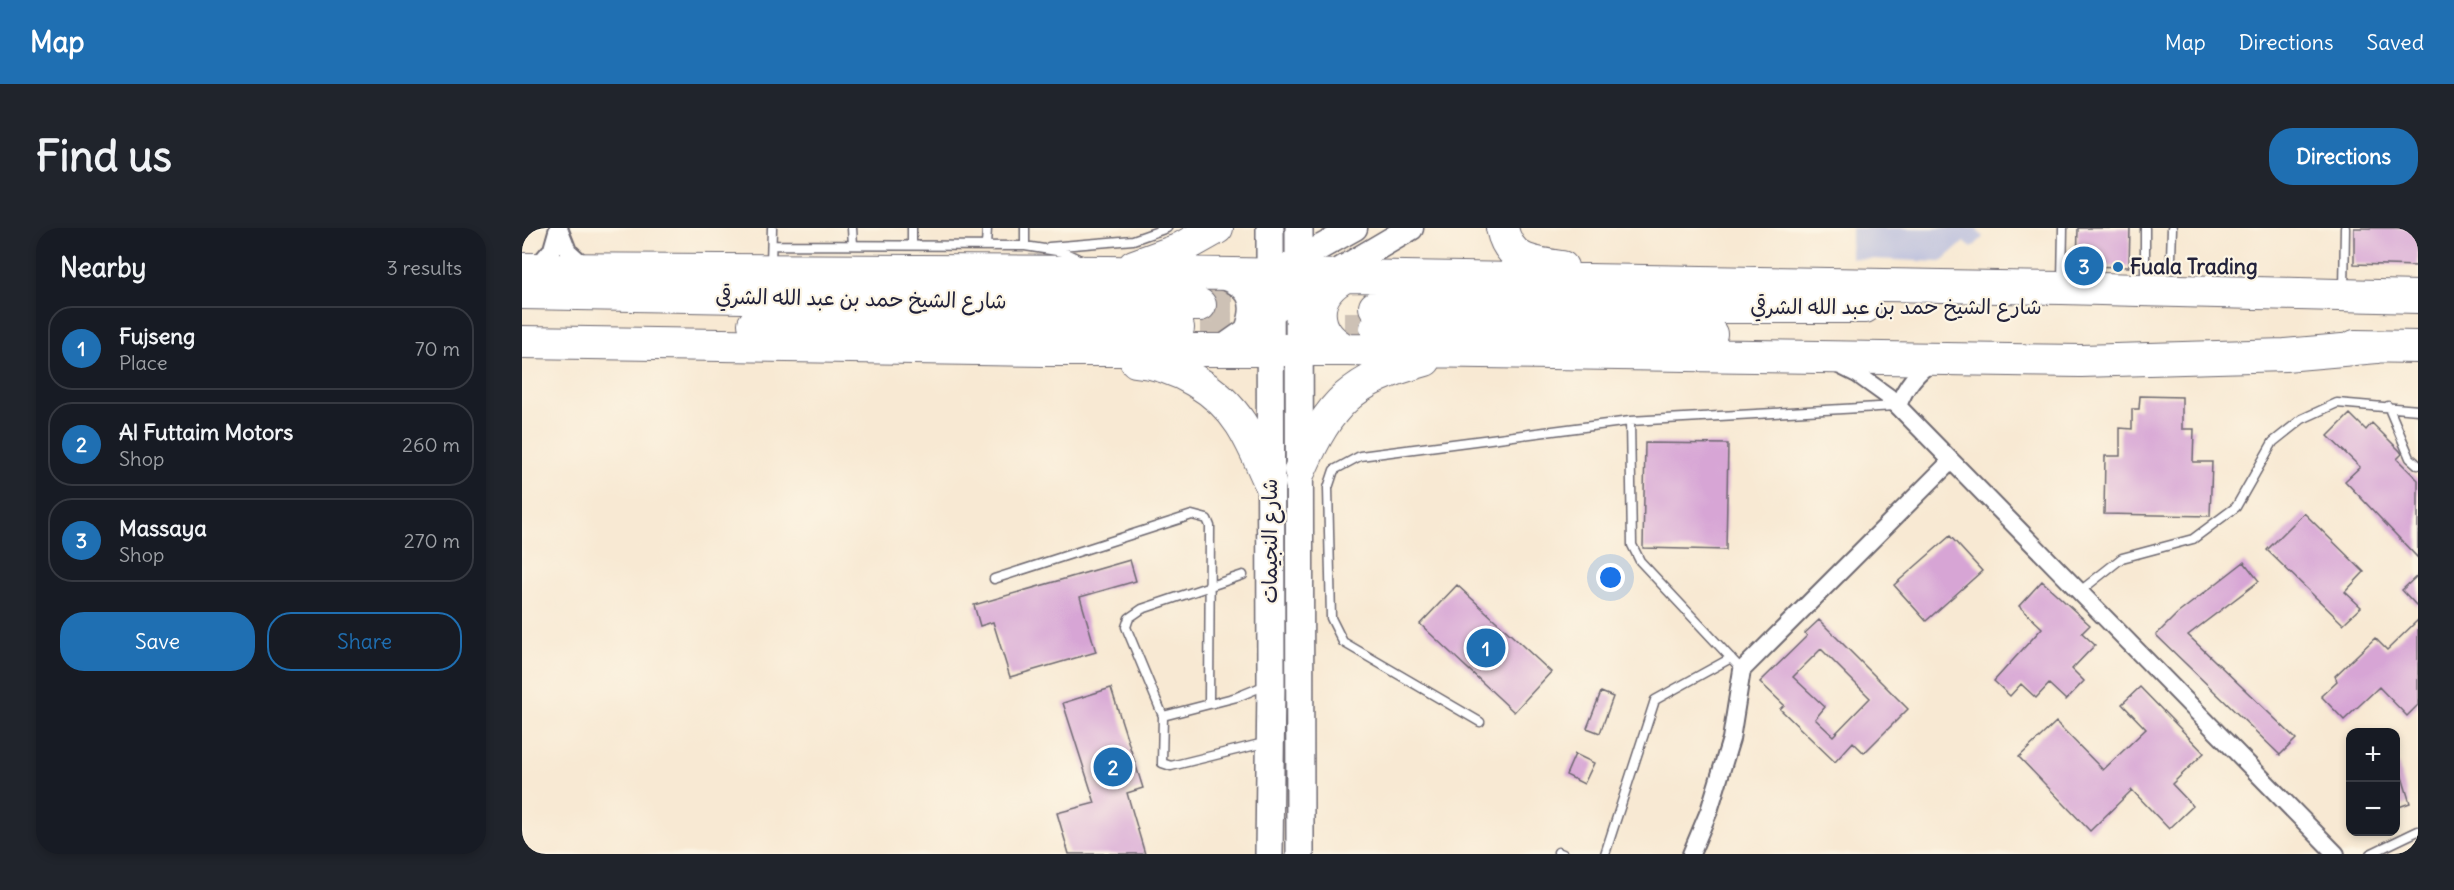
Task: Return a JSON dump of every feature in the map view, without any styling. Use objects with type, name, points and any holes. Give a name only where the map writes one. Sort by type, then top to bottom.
[{"type":"highway","points":[[1108,272],[1144,264],[1178,250],[1217,228]]},
{"type":"highway","points":[[1502,228],[1504,238],[1515,253],[1529,262],[1616,273],[1642,283]]},
{"type":"highway","points":[[526,277],[588,269],[772,258],[1108,272],[1642,283],[2062,288],[2418,297]]},
{"type":"highway","points":[[1338,276],[1321,301],[1321,325],[1327,336],[1346,350]]},
{"type":"highway","name":"شارع الشيخ حمد بن عبد الله الشرقي","points":[[526,277],[1206,328]]},
{"type":"highway","name":"شارع الشيخ حمد بن عبد الله الشرقي","points":[[2418,308],[1376,318],[2418,347]]},
{"type":"highway","name":"شارع الشيخ حمد بن عبد الله الشرقي","points":[[522,321],[1206,328]]},
{"type":"highway","points":[[522,342],[1046,350],[1206,328],[1272,343],[1346,350],[1819,358],[2103,360],[2285,355],[2377,347]]},
{"type":"highway","points":[[1046,350],[1081,359],[1140,361],[1174,369],[1197,382],[1221,401],[1240,422],[1270,483]]},
{"type":"highway","points":[[1300,470],[1313,440],[1343,399],[1355,389],[1372,377],[1393,369],[1454,352]]},
{"type":"main road","name":"شارع النجيمات","points":[[1270,228],[1292,276]]},
{"type":"main road","name":"شارع النجيمات","points":[[1299,228],[1292,276],[1272,343],[1300,470],[1300,854]]},
{"type":"main road","name":"شارع النجيمات","points":[[1269,854],[1272,683],[1270,483],[1272,343],[1270,313],[1292,276]]},
{"type":"street","points":[[559,228],[568,251],[588,269]]},
{"type":"street","points":[[526,277],[552,249],[559,228]]},
{"type":"street","points":[[1292,276],[1355,228]]},
{"type":"street","points":[[1338,276],[1411,228]]},
{"type":"street","points":[[1216,274],[1237,282],[1247,292],[1252,313],[1272,343]]},
{"type":"street","points":[[1819,358],[1857,374],[1898,406],[2336,854]]},
{"type":"street","points":[[1898,406],[1905,390],[1915,377],[1938,359]]},
{"type":"street","points":[[1691,854],[1709,812],[1731,739],[1742,670],[1951,461]]},
{"type":"lane","points":[[772,228],[772,258],[853,245],[1025,246],[1063,252],[1108,272]]},
{"type":"lane","points":[[852,228],[853,245]]},
{"type":"lane","points":[[912,228],[912,245]]},
{"type":"lane","points":[[986,246],[987,228]]},
{"type":"lane","points":[[1025,228],[1025,246]]},
{"type":"lane","points":[[1045,248],[1061,244],[1133,240],[1167,228]]},
{"type":"lane","points":[[2062,288],[2063,228]]},
{"type":"lane","points":[[2145,228],[2145,290]]},
{"type":"lane","points":[[2171,258],[2172,228]]},
{"type":"lane","points":[[2343,294],[2345,228]]},
{"type":"lane","points":[[2079,592],[2122,558],[2193,539],[2236,507],[2273,442],[2302,419],[2337,403],[2418,410]]},
{"type":"lane","points":[[1480,722],[1343,642],[1331,618],[1328,488],[1334,470],[1360,456],[1630,421],[1898,406]]},
{"type":"lane","points":[[2388,406],[2410,458],[2418,465]]},
{"type":"lane","points":[[1630,421],[1632,545],[1640,561],[1742,670]]},
{"type":"lane","points":[[994,579],[1192,515],[1207,519],[1210,526],[1209,703]]},
{"type":"lane","points":[[1243,575],[1142,609],[1129,618],[1126,627],[1163,716],[1162,763],[1166,766],[1271,741]]},
{"type":"lane","points":[[1605,854],[1655,700],[1731,657]]},
{"type":"lane","points":[[1163,716],[1237,697],[1272,683]]},
{"type":"lane","points":[[2370,854],[2418,831]]},
{"type":"shaded area","points":[[1851,228],[1979,228],[1977,230],[1983,237],[1972,248],[1964,242],[1941,262],[1851,258]]},
{"type":"building","points":[[2078,228],[2130,228],[2129,267],[2077,266]]},
{"type":"building","points":[[2354,228],[2418,228],[2418,266],[2354,264]]},
{"type":"building","points":[[2140,396],[2182,397],[2182,429],[2194,429],[2193,462],[2212,462],[2210,516],[2104,514],[2105,456],[2120,456],[2120,428],[2132,429],[2132,409],[2139,409]]},
{"type":"building","points":[[2350,414],[2366,430],[2372,423],[2400,451],[2402,454],[2397,459],[2418,480],[2418,558],[2345,481],[2360,467],[2328,436]]},
{"type":"building","points":[[1645,443],[1728,444],[1726,550],[1643,548]]},
{"type":"building","points":[[2304,513],[2364,572],[2345,592],[2361,607],[2343,624],[2267,550]]},
{"type":"building","points":[[1950,536],[1982,571],[1926,621],[1894,585]]},
{"type":"building","points":[[1130,560],[1136,581],[1080,597],[1096,652],[1010,677],[993,622],[980,626],[974,605]]},
{"type":"building","points":[[2244,562],[2259,581],[2188,635],[2296,739],[2280,755],[2156,635],[2177,614]]},
{"type":"building","points":[[2418,575],[2418,607],[2402,590]]},
{"type":"building","points":[[2042,581],[2090,625],[2082,633],[2095,645],[2072,669],[2084,681],[2066,700],[2049,684],[2036,698],[2021,684],[2010,696],[1994,681],[2042,628],[2019,606]]},
{"type":"building","points":[[1457,585],[1551,672],[1514,712],[1420,624]]},
{"type":"building","points":[[1819,620],[1908,709],[1864,753],[1853,742],[1835,762],[1780,709],[1784,705],[1760,682],[1807,636],[1805,633]],"holes":[[[1821,649],[1870,698],[1833,736],[1815,719],[1825,707],[1793,677]]]},
{"type":"building","points":[[2418,620],[2418,705],[2407,716],[2379,687],[2344,720],[2321,696],[2337,681],[2335,676],[2375,638],[2387,650]]},
{"type":"building","points":[[2140,687],[2204,753],[2172,784],[2193,806],[2169,829],[2132,790],[2090,831],[2019,757],[2056,722],[2103,770],[2146,729],[2122,704]]},
{"type":"building","points":[[1111,688],[1143,788],[1127,793],[1145,854],[1069,854],[1057,813],[1095,803],[1063,703]]},
{"type":"building","points":[[1601,692],[1613,697],[1600,733],[1587,728]]},
{"type":"building","points":[[1575,754],[1594,763],[1584,784],[1566,775]]},
{"type":"building","points":[[2400,770],[2410,803],[2400,807]]},
{"type":"tunnel","points":[[1200,305],[1281,306]]},
{"type":"tunnel","points":[[1200,328],[1376,328]]},
{"type":"place","name":"Massaya","points":[[2084,266]]},
{"type":"place","name":"Fuala Trading","points":[[2118,267]]},
{"type":"place","name":"Fujseng","points":[[1486,648]]},
{"type":"place","name":"Al Futtaim Motors","points":[[1113,767]]}]
